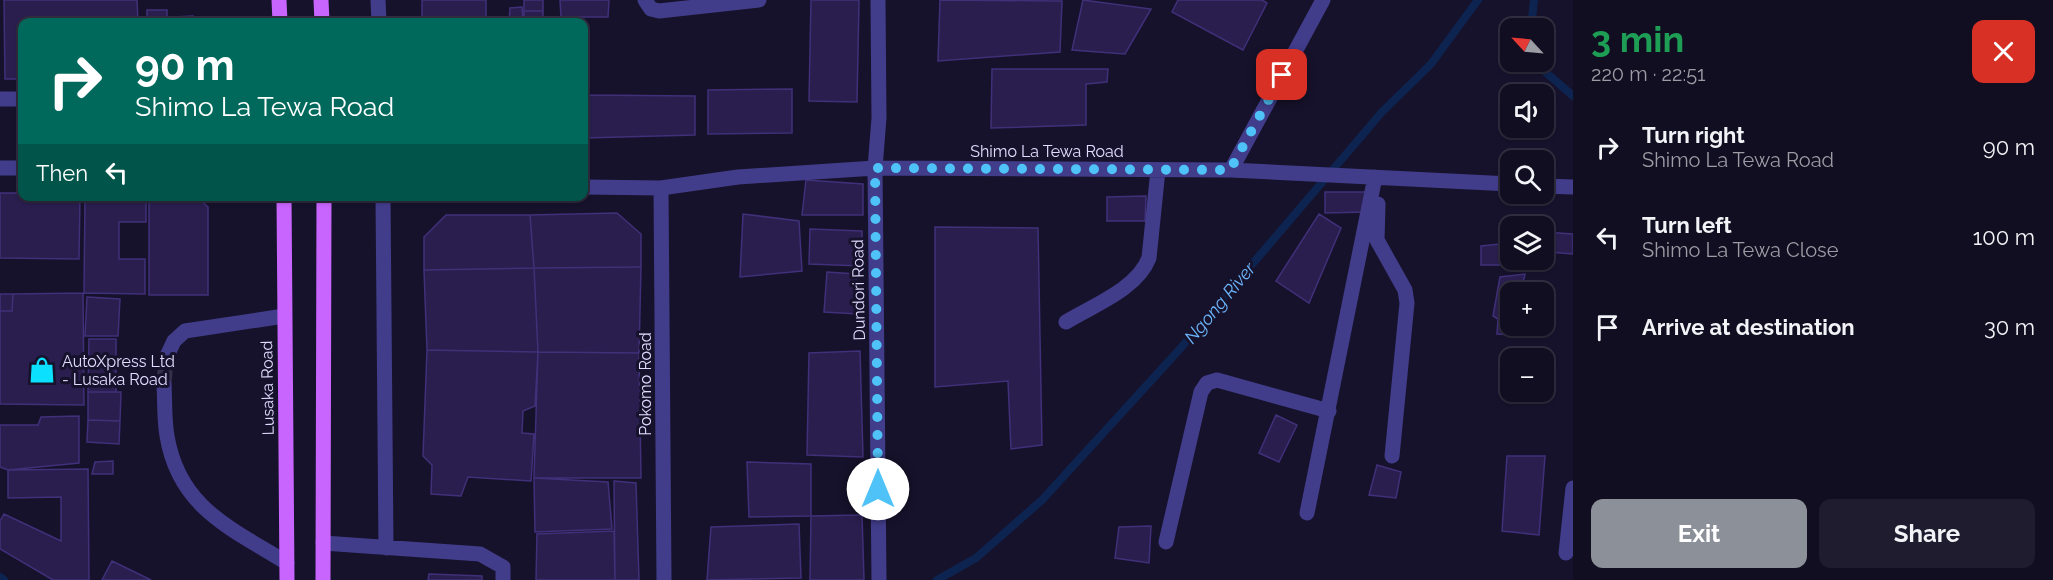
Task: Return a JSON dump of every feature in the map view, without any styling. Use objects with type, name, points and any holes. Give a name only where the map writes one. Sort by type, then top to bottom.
[{"type":"main road","points":[[279,0],[279,18]]},
{"type":"main road","points":[[321,0],[321,18]]},
{"type":"main road","name":"Lusaka Road","points":[[284,201],[287,580]]},
{"type":"main road","points":[[323,580],[324,201]]},
{"type":"street","points":[[378,0],[379,18]]},
{"type":"street","points":[[645,0],[651,9],[659,11],[759,0]]},
{"type":"street","name":"Dundori Road","points":[[878,0],[879,118],[875,168],[879,580]]},
{"type":"street","points":[[1230,170],[1323,0]]},
{"type":"street","points":[[0,99],[18,99]]},
{"type":"street","points":[[0,168],[18,168]]},
{"type":"street","name":"Shimo La Tewa Road","points":[[588,187],[661,188],[738,177],[875,168],[1230,170],[1500,183]]},
{"type":"street","points":[[1066,322],[1132,282],[1145,269],[1149,258],[1158,170]]},
{"type":"street","points":[[1307,513],[1377,177]]},
{"type":"street","points":[[1377,177],[1377,240],[1405,290],[1407,303],[1392,456]]},
{"type":"street","points":[[1554,186],[1573,187]]},
{"type":"street","name":"Pokomo Road","points":[[661,188],[664,580]]},
{"type":"street","points":[[383,201],[386,548]]},
{"type":"street","points":[[166,358],[174,341],[185,331],[284,316]]},
{"type":"street","points":[[1166,542],[1201,392],[1207,383],[1217,380],[1329,411]]},
{"type":"street","points":[[164,385],[167,436],[181,483],[209,514],[287,563]]},
{"type":"street","points":[[1566,554],[1573,488]]},
{"type":"street","points":[[323,543],[480,554],[503,567],[503,580]]},
{"type":"building","points":[[4,0],[137,0],[138,18],[18,18],[18,79],[5,79]]},
{"type":"building","points":[[422,0],[486,0],[486,18],[422,18]]},
{"type":"building","points":[[524,0],[543,0],[543,11],[524,11]]},
{"type":"building","points":[[560,0],[609,0],[608,17],[561,17]]},
{"type":"building","points":[[811,0],[859,0],[857,102],[809,101]]},
{"type":"building","points":[[940,0],[1062,1],[1060,52],[938,61]]},
{"type":"building","points":[[1083,0],[1151,9],[1125,54],[1072,50]]},
{"type":"building","points":[[1178,0],[1262,0],[1267,3],[1243,50],[1172,12]]},
{"type":"building","points":[[522,7],[523,18],[509,18],[510,8]]},
{"type":"building","points":[[147,10],[167,10],[167,18],[147,18]]},
{"type":"building","points":[[524,11],[543,11],[543,18],[524,18]]},
{"type":"building","points":[[193,16],[193,18],[174,18]]},
{"type":"building","points":[[992,69],[1108,69],[1107,82],[1086,84],[1086,125],[991,128]]},
{"type":"building","points":[[792,89],[792,133],[708,134],[708,90]]},
{"type":"building","points":[[588,95],[695,96],[695,135],[588,138]]},
{"type":"building","points":[[806,180],[863,184],[863,215],[802,215]]},
{"type":"building","points":[[1325,192],[1365,192],[1365,212],[1325,213]]},
{"type":"building","points":[[0,193],[18,193],[18,201],[80,201],[79,259],[0,258]]},
{"type":"building","points":[[1146,196],[1145,221],[1107,221],[1107,197]]},
{"type":"building","points":[[85,201],[146,201],[146,222],[119,222],[119,259],[145,259],[145,294],[84,293]]},
{"type":"building","points":[[149,201],[201,201],[208,207],[208,295],[149,295]]},
{"type":"building","points":[[617,213],[641,234],[641,267],[534,268],[530,215]]},
{"type":"building","points":[[743,214],[799,221],[802,271],[740,277]]},
{"type":"building","points":[[1319,214],[1341,228],[1309,303],[1276,281]]},
{"type":"building","points":[[446,215],[530,215],[534,268],[424,270],[424,237]]},
{"type":"building","points":[[935,227],[1038,228],[1042,445],[1011,449],[1008,381],[935,387]]},
{"type":"building","points":[[810,229],[862,231],[862,266],[809,264]]},
{"type":"building","points":[[1554,233],[1573,234],[1573,254],[1554,252]]},
{"type":"building","points":[[1500,244],[1500,265],[1481,265],[1481,246]]},
{"type":"building","points":[[641,267],[639,353],[538,352],[534,268]]},
{"type":"building","points":[[534,268],[538,352],[427,350],[424,270]]},
{"type":"building","points":[[827,272],[856,274],[858,314],[824,312]]},
{"type":"building","points":[[1525,274],[1523,282],[1500,282],[1500,334],[1497,334],[1498,319],[1493,316],[1500,277]]},
{"type":"building","name":"AutoXpress Ltd - Lusaka Road","points":[[83,293],[84,405],[0,404],[0,311],[12,311],[13,294]]},
{"type":"building","points":[[0,294],[13,294],[12,311],[0,311]]},
{"type":"building","points":[[87,297],[120,299],[118,336],[85,336]]},
{"type":"building","points":[[89,339],[116,339],[116,392],[88,392]]},
{"type":"building","points":[[427,350],[538,352],[535,406],[523,411],[522,433],[534,434],[531,481],[468,477],[461,496],[431,494],[432,465],[423,456]]},
{"type":"building","points":[[860,351],[863,457],[807,455],[809,353]]},
{"type":"building","points":[[538,352],[639,353],[641,478],[534,478]]},
{"type":"building","points":[[88,392],[121,392],[120,421],[88,420]]},
{"type":"building","points":[[1276,415],[1297,425],[1279,462],[1259,453]]},
{"type":"building","name":"AutoXpress Ltd - Lusaka Road","points":[[79,416],[79,463],[8,470],[0,467],[0,425],[38,425],[41,417]]},
{"type":"building","points":[[88,420],[120,421],[119,444],[87,442]]},
{"type":"building","points":[[1507,456],[1545,456],[1539,535],[1502,531]]},
{"type":"building","points":[[113,461],[113,474],[92,474],[95,462]]},
{"type":"building","points":[[747,462],[811,464],[811,516],[749,517]]},
{"type":"building","points":[[1377,465],[1401,472],[1396,498],[1369,495]]},
{"type":"building","points":[[88,469],[89,580],[53,580],[0,549],[0,521],[4,514],[61,541],[61,497],[8,498],[8,470]]},
{"type":"building","points":[[534,478],[608,482],[612,529],[535,532]]},
{"type":"building","points":[[614,481],[636,483],[639,580],[615,580]]},
{"type":"building","points":[[862,515],[864,580],[810,580],[811,516]]},
{"type":"building","points":[[799,524],[801,578],[707,580],[711,527]]},
{"type":"building","points":[[1151,526],[1149,563],[1115,558],[1119,527]]},
{"type":"building","points":[[614,531],[615,580],[536,580],[537,534]]},
{"type":"building","points":[[112,561],[151,580],[102,580]]},
{"type":"building","points":[[429,574],[482,576],[482,580],[428,580]]},
{"type":"waterway","name":"Ngong River","points":[[937,580],[976,558],[1042,500],[1179,350],[1382,112],[1431,64],[1478,0]]},
{"type":"waterway","name":"Ngong River","points":[[1532,18],[1534,0]]},
{"type":"waterway","name":"Ngong River","points":[[1545,72],[1573,96]]},
{"type":"waterway","name":"Ngong River","points":[[0,577],[4,580]]},
{"type":"tunnel","points":[[164,385],[166,358]]},
{"type":"place","name":"AutoXpress Ltd - Lusaka Road","points":[[42,370]]},
{"type":"route","points":[[878,489],[875,168],[1230,170],[1282,75]]}]
